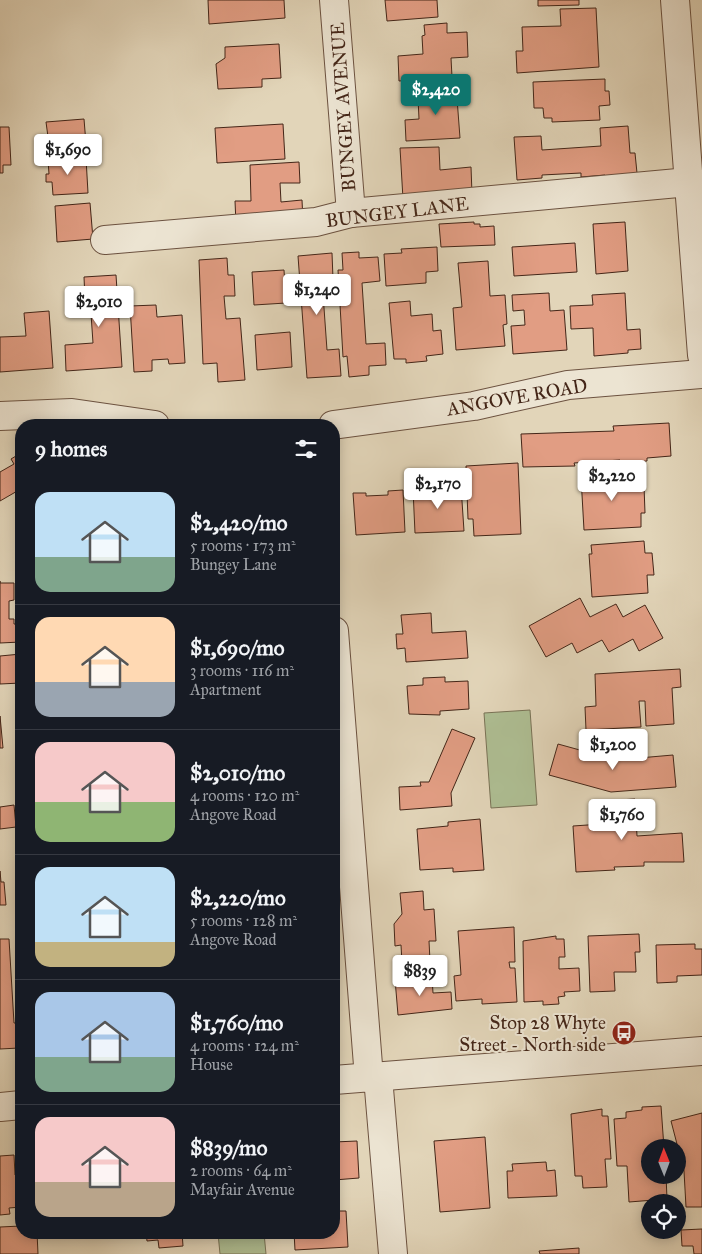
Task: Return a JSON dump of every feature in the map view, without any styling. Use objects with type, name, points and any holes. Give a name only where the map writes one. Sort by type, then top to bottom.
[{"type":"street","name":"BUNGEY AVENUE","points":[[334,0],[351,213]]},
{"type":"street","points":[[675,0],[693,168],[702,356]]},
{"type":"street","name":"BUNGEY LANE","points":[[105,240],[316,222],[351,213],[693,168]]},
{"type":"street","name":"ANGOVE ROAD","points":[[340,424],[474,406],[568,385],[702,374]]},
{"type":"street","points":[[0,416],[72,413],[114,419]]},
{"type":"street","points":[[340,700],[373,1077],[393,1254]]},
{"type":"street","points":[[340,1080],[702,1051]]},
{"type":"street","points":[[0,1107],[15,1106]]},
{"type":"green space","points":[[530,710],[537,805],[491,808],[484,713]]},
{"type":"green space","points":[[219,1239],[265,1239],[266,1254],[220,1254]]},
{"type":"building","points":[[208,0],[284,0],[285,18],[209,24]]},
{"type":"building","points":[[385,0],[437,0],[438,17],[387,21]]},
{"type":"building","points":[[538,0],[579,0],[579,5],[538,6]]},
{"type":"building","points":[[596,8],[599,67],[517,73],[516,51],[523,51],[522,27],[561,26],[560,9]]},
{"type":"building","points":[[447,23],[447,33],[467,32],[468,57],[451,58],[452,77],[399,81],[398,56],[423,54],[422,36],[425,35],[424,25]]},
{"type":"building","points":[[279,44],[281,78],[262,79],[262,87],[218,89],[216,64],[225,58],[225,47]]},
{"type":"building","points":[[605,79],[605,91],[609,91],[610,105],[599,106],[600,120],[552,122],[552,118],[544,118],[543,108],[534,108],[533,82]]},
{"type":"building","points":[[456,85],[460,138],[406,141],[405,120],[419,119],[418,98],[430,97],[430,87]]},
{"type":"building","points":[[84,119],[87,156],[47,158],[43,137],[48,137],[46,122]]},
{"type":"building","points":[[283,124],[285,159],[217,163],[215,128]]},
{"type":"building","points":[[628,126],[630,153],[635,153],[637,173],[605,177],[605,175],[581,177],[581,173],[542,175],[542,178],[517,180],[514,137],[541,136],[542,150],[601,146],[600,128]]},
{"type":"building","points":[[0,127],[9,127],[11,165],[3,165],[3,173],[0,173]]},
{"type":"building","points":[[439,147],[440,170],[471,167],[472,194],[403,199],[400,148]]},
{"type":"building","points":[[86,158],[88,193],[53,195],[52,182],[46,182],[46,174],[49,174],[48,160]]},
{"type":"building","points":[[299,162],[300,183],[280,183],[281,202],[302,200],[303,221],[236,224],[235,201],[251,201],[250,165]]},
{"type":"building","points":[[90,203],[93,239],[57,242],[55,206]]},
{"type":"building","points":[[474,222],[474,224],[480,224],[480,227],[494,226],[495,245],[441,247],[439,224]]},
{"type":"building","points":[[625,222],[628,271],[596,274],[593,224]]},
{"type":"building","points":[[575,243],[577,272],[514,276],[512,247]]},
{"type":"building","points":[[437,247],[438,271],[426,272],[426,283],[386,286],[384,254],[402,253],[401,249]]},
{"type":"building","points":[[359,252],[359,258],[378,257],[380,281],[362,283],[366,344],[385,343],[386,365],[369,366],[369,375],[349,377],[347,356],[343,357],[338,270],[343,270],[342,253]]},
{"type":"building","points":[[332,253],[333,279],[322,280],[327,350],[339,349],[341,376],[307,378],[298,256]]},
{"type":"building","points":[[227,258],[228,275],[234,275],[235,296],[224,296],[226,319],[240,318],[245,380],[218,382],[217,363],[203,364],[199,260]]},
{"type":"building","points":[[488,261],[490,296],[505,295],[507,324],[503,325],[505,346],[456,350],[453,308],[462,307],[458,263]]},
{"type":"building","points":[[284,270],[286,303],[254,305],[252,272]]},
{"type":"building","points":[[116,275],[122,367],[66,371],[65,345],[93,343],[90,299],[85,300],[84,277]]},
{"type":"building","points":[[549,293],[550,311],[564,310],[567,350],[513,354],[511,326],[525,325],[524,310],[513,311],[512,295]]},
{"type":"building","points":[[625,293],[627,330],[640,329],[641,349],[628,350],[628,353],[594,356],[593,328],[571,329],[570,306],[593,305],[592,295]]},
{"type":"building","points":[[410,301],[411,316],[432,314],[433,331],[441,330],[443,354],[426,356],[427,361],[406,363],[406,359],[394,359],[389,303]]},
{"type":"building","points":[[156,305],[157,317],[182,315],[185,363],[169,364],[168,359],[152,360],[152,371],[134,372],[130,306]]},
{"type":"building","points":[[49,311],[53,368],[0,372],[0,337],[26,336],[24,313]]},
{"type":"building","points":[[290,332],[292,367],[257,370],[255,335]]},
{"type":"building","points":[[669,423],[671,456],[647,458],[647,461],[620,463],[620,460],[574,463],[575,466],[523,467],[521,434],[614,431],[613,426]]},
{"type":"building","points":[[15,457],[15,492],[0,501],[0,472],[14,464],[11,459]]},
{"type":"building","points":[[518,463],[521,534],[474,536],[473,519],[468,519],[466,466]]},
{"type":"building","points":[[639,474],[639,487],[644,486],[645,513],[641,513],[641,527],[584,530],[581,477]]},
{"type":"building","points":[[461,486],[464,531],[415,533],[413,489]]},
{"type":"building","points":[[403,490],[405,532],[356,535],[353,493],[366,493],[366,496],[388,495],[388,491]]},
{"type":"building","points":[[644,541],[645,553],[652,553],[654,575],[647,575],[648,593],[592,597],[589,554],[592,554],[591,545]]},
{"type":"building","points":[[0,583],[14,583],[14,600],[9,601],[9,619],[14,619],[15,642],[0,643]]},
{"type":"building","points":[[580,598],[590,617],[616,604],[623,617],[645,605],[663,638],[639,651],[633,639],[609,652],[602,640],[577,653],[572,643],[546,657],[529,626]]},
{"type":"building","points":[[431,613],[432,633],[466,631],[468,658],[406,662],[405,648],[397,649],[396,634],[403,634],[401,615]]},
{"type":"building","points":[[15,655],[15,683],[0,684],[0,656]]},
{"type":"building","points":[[680,669],[681,687],[672,688],[674,724],[646,726],[645,701],[639,701],[641,727],[586,730],[585,707],[596,706],[595,674]]},
{"type":"building","points":[[445,677],[445,682],[468,681],[469,709],[440,711],[440,715],[409,714],[407,686],[423,685],[423,678]]},
{"type":"building","points":[[0,716],[3,748],[0,748]]},
{"type":"building","points":[[452,729],[475,738],[451,793],[452,806],[400,810],[399,787],[421,786],[420,782],[429,782]]},
{"type":"building","points":[[558,744],[616,760],[673,755],[676,787],[611,792],[549,775]]},
{"type":"building","points":[[635,799],[637,836],[682,833],[684,862],[644,862],[644,866],[614,867],[615,870],[576,872],[573,826],[602,824],[600,801]]},
{"type":"building","points":[[14,805],[15,827],[0,829],[0,807]]},
{"type":"building","points":[[480,819],[484,870],[453,872],[453,868],[420,870],[417,829],[448,826],[448,822]]},
{"type":"building","points":[[0,871],[1,882],[4,882],[6,905],[0,905]]},
{"type":"building","points":[[423,891],[424,910],[434,909],[436,941],[429,941],[430,961],[402,963],[401,945],[395,946],[394,924],[402,914],[400,893]]},
{"type":"building","points":[[514,927],[515,962],[509,962],[510,968],[515,968],[517,1002],[482,1004],[482,999],[456,1001],[454,976],[461,975],[458,931]]},
{"type":"building","points":[[639,934],[640,952],[635,952],[636,972],[614,972],[615,991],[590,992],[588,936]]},
{"type":"building","points":[[556,936],[556,939],[564,939],[565,957],[559,957],[559,969],[579,968],[580,991],[564,992],[565,996],[558,997],[559,1004],[543,1005],[543,1001],[524,1002],[523,941]]},
{"type":"building","points":[[0,939],[9,939],[15,1048],[0,1049]]},
{"type":"building","points":[[695,944],[695,949],[702,949],[702,975],[677,976],[677,982],[657,983],[656,945]]},
{"type":"building","points":[[432,977],[433,993],[451,992],[452,1009],[398,1015],[395,979]]},
{"type":"building","points":[[661,1106],[663,1139],[641,1139],[641,1184],[666,1184],[667,1194],[641,1194],[641,1201],[629,1202],[627,1166],[617,1166],[614,1119],[626,1118],[626,1112],[642,1110],[642,1107]]},
{"type":"building","points":[[602,1109],[602,1116],[608,1116],[611,1159],[605,1159],[607,1187],[583,1188],[582,1176],[575,1176],[571,1114]]},
{"type":"building","points":[[702,1113],[702,1207],[686,1207],[686,1139],[676,1139],[671,1121]]},
{"type":"building","points":[[485,1137],[490,1208],[440,1212],[434,1141]]},
{"type":"building","points":[[357,1141],[359,1178],[340,1180],[340,1142]]},
{"type":"building","points":[[14,1155],[15,1208],[9,1208],[10,1214],[0,1215],[0,1156]]},
{"type":"building","points":[[546,1162],[547,1171],[555,1170],[557,1196],[508,1198],[507,1171],[513,1171],[512,1164]]},
{"type":"building","points":[[340,1211],[346,1211],[348,1247],[295,1250],[294,1239],[340,1239]]},
{"type":"building","points":[[15,1226],[15,1239],[37,1239],[38,1254],[0,1254],[0,1227]]},
{"type":"building","points":[[702,1229],[702,1254],[694,1254],[693,1246],[682,1246],[682,1239],[686,1239],[686,1230]]},
{"type":"building","points":[[147,1239],[182,1239],[183,1246],[159,1248],[158,1240],[147,1241]]},
{"type":"building","points":[[579,1248],[579,1254],[540,1254],[539,1251]]},
{"type":"place","name":"Stop 28 Whyte Street - North side","points":[[624,1033]]}]
